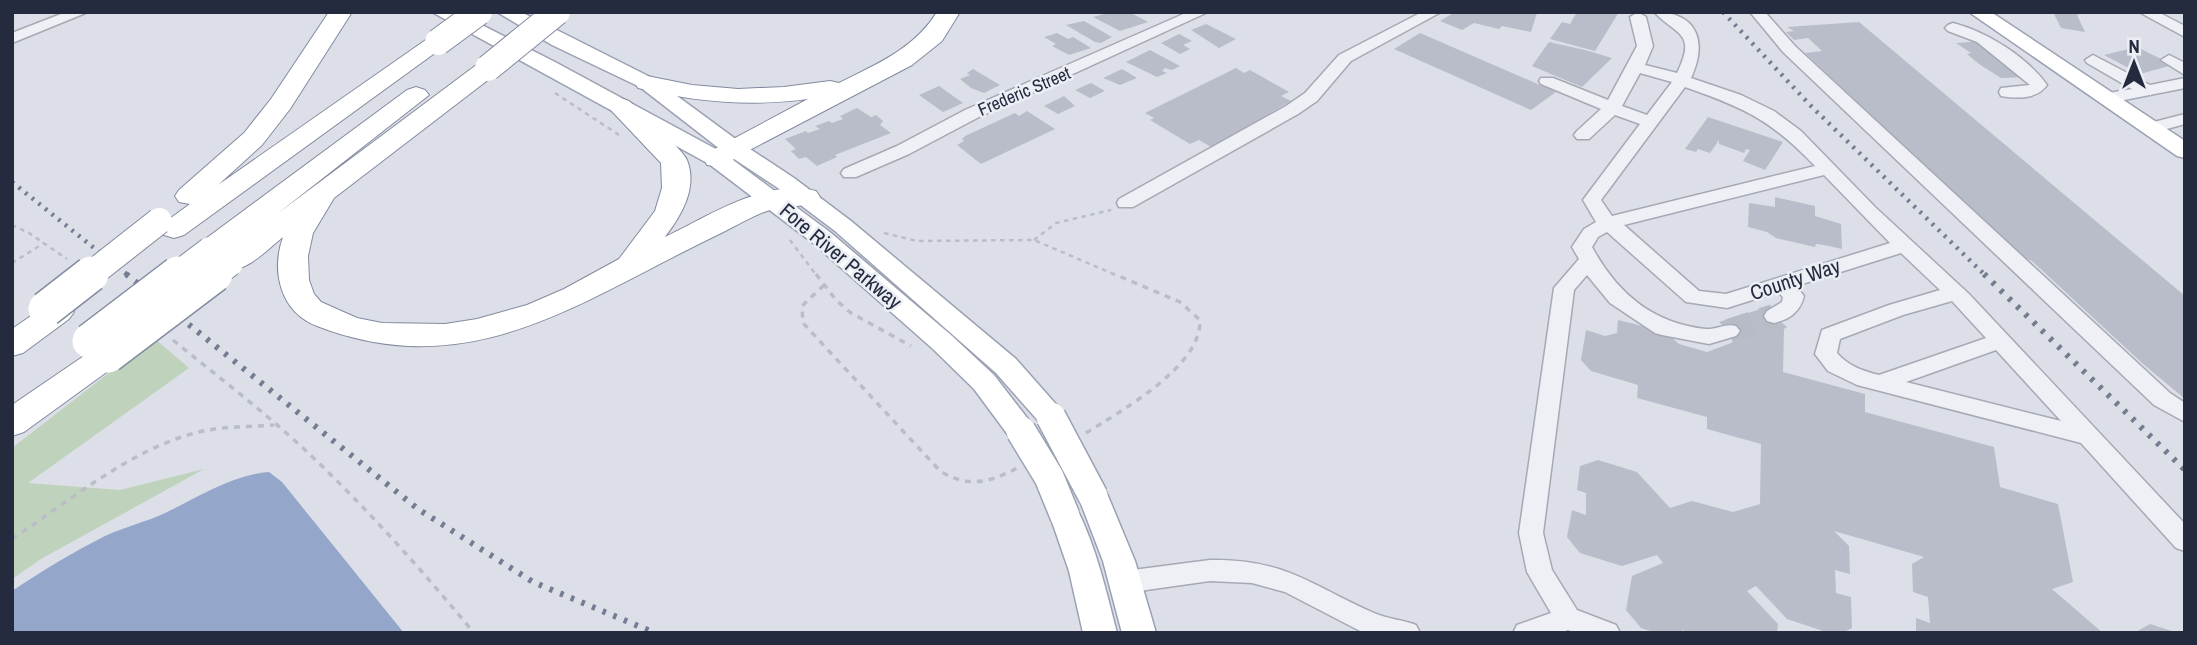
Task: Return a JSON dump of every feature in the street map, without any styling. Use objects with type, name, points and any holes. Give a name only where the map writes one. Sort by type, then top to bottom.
[{"type":"highway","points":[[167,225],[253,139],[281,104],[341,12]]},
{"type":"highway","points":[[12,345],[52,311],[167,225],[479,12]]},
{"type":"highway","points":[[220,256],[324,192],[477,62],[527,12]]},
{"type":"highway","points":[[12,423],[99,348],[477,62],[557,12]]},
{"type":"highway","points":[[725,154],[903,60],[925,45],[941,27],[949,12]]},
{"type":"highway","points":[[647,83],[699,95],[742,97],[803,93],[859,82]]},
{"type":"highway","points":[[620,106],[674,161],[676,188],[669,212],[658,231],[627,267]]},
{"type":"highway","points":[[324,192],[299,233],[292,264],[296,295],[311,311],[357,330],[396,337],[477,331],[512,323],[568,300],[627,267],[753,206],[774,200],[806,197]]},
{"type":"highway","points":[[12,336],[52,311]]},
{"type":"highway","points":[[12,399],[99,348]]},
{"type":"main road","name":"Fore River Parkway","points":[[441,12],[620,106],[725,154],[806,197],[1006,366],[1051,417],[1093,496],[1125,582],[1139,631]]},
{"type":"main road","name":"Fore River Parkway","points":[[506,12],[647,83],[774,200],[822,238],[984,382],[1021,431],[1049,477],[1085,571],[1099,629]]},
{"type":"main road","points":[[1978,12],[2185,150]]},
{"type":"street","points":[[12,38],[81,12]]},
{"type":"street","name":"Frederic Street","points":[[850,173],[903,150],[971,114],[1201,12]]},
{"type":"street","points":[[1118,207],[1292,110],[1311,97],[1345,58],[1433,12]]},
{"type":"street","name":"County Way","points":[[1661,12],[1688,20],[1694,58],[1682,80],[1592,200],[1608,223],[1693,297],[1727,301],[1904,245]]},
{"type":"street","points":[[1757,12],[1788,49],[2162,399],[2185,414]]},
{"type":"street","points":[[2146,12],[2185,32]]},
{"type":"street","points":[[2169,12],[2185,21]]},
{"type":"street","points":[[1583,135],[1612,108],[1636,68],[1645,46],[1637,17]]},
{"type":"street","points":[[1953,28],[1983,39],[2039,85],[2032,91],[2007,92]]},
{"type":"street","points":[[2093,60],[2148,91]]},
{"type":"street","points":[[2169,60],[2185,70]]},
{"type":"street","points":[[1636,68],[1682,80],[1735,99],[1768,115],[1795,135],[1955,293],[2185,541]]},
{"type":"street","points":[[2078,78],[2115,72]]},
{"type":"street","points":[[1547,81],[1650,122]]},
{"type":"street","points":[[2109,98],[2181,86]]},
{"type":"street","points":[[2152,128],[2185,119]]},
{"type":"street","points":[[1729,331],[1709,337],[1662,328],[1617,298],[1582,247],[1591,233],[1608,223],[1827,169]]},
{"type":"street","points":[[1589,260],[1564,288],[1531,533],[1540,572],[1568,618],[1607,633]]},
{"type":"street","points":[[1774,316],[1791,306],[1794,296],[1782,284]]},
{"type":"street","points":[[1955,293],[1896,310],[1830,335],[1826,354],[1836,366],[1857,377],[2086,436]]},
{"type":"street","points":[[1879,383],[1999,341]]},
{"type":"street","points":[[1125,582],[1213,569],[1251,570],[1294,584],[1363,621],[1407,633]]},
{"type":"street","points":[[1526,633],[1568,618]]},
{"type":"path","points":[[1034,240],[1056,223],[1118,207]]},
{"type":"path","points":[[12,263],[44,243]]},
{"type":"path","points":[[12,539],[127,465],[188,436],[218,428],[277,425],[355,499],[418,565],[474,633]]},
{"type":"green space","points":[[154,338],[189,368],[28,483],[120,490],[204,469],[41,559],[12,579],[12,448]]},
{"type":"water","points":[[269,472],[282,482],[404,633],[12,633],[12,591],[35,576],[105,536],[158,516],[228,482]]},
{"type":"building","points":[[1111,12],[1129,12],[1148,22],[1120,31],[1093,17]]},
{"type":"building","points":[[1455,12],[1537,13],[1531,32],[1474,23],[1462,30],[1440,21]]},
{"type":"building","points":[[1577,12],[1619,12],[1595,51],[1550,39],[1562,22],[1570,24]]},
{"type":"building","points":[[2053,12],[2083,12],[2077,15],[2085,32],[2061,28]]},
{"type":"building","points":[[1084,21],[1112,37],[1101,43],[1095,42],[1066,25]]},
{"type":"building","points":[[1859,22],[2185,296],[2185,399],[2032,261],[2020,256],[1955,193],[1947,194],[1909,151],[1805,53],[1822,51],[1808,38],[1794,40],[1786,32],[1794,31],[1787,27]]},
{"type":"building","points":[[1206,24],[1236,39],[1219,48],[1191,30]]},
{"type":"building","points":[[1057,33],[1068,39],[1073,37],[1091,48],[1069,55],[1052,46],[1056,44],[1044,37]]},
{"type":"building","points":[[1420,33],[1556,92],[1531,110],[1394,49]]},
{"type":"building","points":[[1179,34],[1192,41],[1183,45],[1190,49],[1180,54],[1161,43]]},
{"type":"building","points":[[1982,41],[2028,77],[2001,78],[1979,64],[1967,54],[1971,53],[1956,43]]},
{"type":"building","points":[[1549,42],[1612,58],[1582,87],[1532,66]]},
{"type":"building","points":[[2137,47],[2167,62],[2163,63],[2169,66],[2140,74],[2104,55]]},
{"type":"building","points":[[1150,50],[1180,66],[1172,70],[1165,68],[1162,71],[1167,73],[1157,77],[1126,62]]},
{"type":"building","points":[[1236,68],[1244,73],[1250,70],[1289,92],[1281,96],[1291,101],[1211,147],[1199,140],[1190,144],[1150,120],[1154,118],[1145,113]]},
{"type":"building","points":[[973,69],[1000,85],[984,93],[971,88],[960,79],[970,75],[967,73]]},
{"type":"building","points":[[1122,69],[1137,78],[1120,85],[1103,78]]},
{"type":"building","points":[[1091,83],[1105,91],[1090,98],[1075,90]]},
{"type":"building","points":[[939,86],[963,103],[943,112],[919,95]]},
{"type":"building","points":[[1064,96],[1075,106],[1058,114],[1044,106]]},
{"type":"building","points":[[857,108],[871,117],[876,115],[883,121],[880,125],[891,133],[835,155],[837,157],[817,166],[806,157],[799,159],[791,151],[796,149],[785,139],[820,129],[815,126],[843,119],[840,116]]},
{"type":"building","points":[[1027,111],[1055,129],[981,164],[957,145],[964,141],[962,139],[965,136],[1015,113],[1019,116]]},
{"type":"building","points":[[1708,117],[1783,142],[1765,170],[1743,161],[1750,150],[1746,149],[1744,153],[1719,144],[1719,140],[1710,153],[1685,149]]},
{"type":"building","points":[[1775,197],[1815,206],[1815,216],[1841,224],[1842,249],[1816,244],[1815,247],[1776,238],[1767,232],[1748,227],[1749,203],[1775,207]]},
{"type":"building","points":[[1764,308],[1787,327],[1784,329],[1783,372],[1865,394],[1865,412],[1994,447],[2000,487],[2058,504],[2073,582],[2052,589],[2103,633],[1916,633],[1916,618],[1930,623],[1928,597],[1913,592],[1912,564],[1924,557],[1834,531],[1849,546],[1850,574],[1835,570],[1836,593],[1851,597],[1852,628],[1842,633],[1829,633],[1787,619],[1756,586],[1747,591],[1778,624],[1777,633],[1691,633],[1682,630],[1682,633],[1656,633],[1641,628],[1626,610],[1632,576],[1663,563],[1657,555],[1622,566],[1580,553],[1567,537],[1572,510],[1586,515],[1586,493],[1577,490],[1580,466],[1598,460],[1637,472],[1670,508],[1692,501],[1733,512],[1760,504],[1761,444],[1707,429],[1707,417],[1637,398],[1638,385],[1591,371],[1581,360],[1586,330],[1605,336],[1617,333],[1618,320],[1666,332],[1679,344],[1707,352],[1739,340],[1719,322]]},
{"type":"building","points":[[2150,624],[2175,632],[2175,633],[2134,633]]},
{"type":"tunnel","points":[[1729,331],[1774,316]]},
{"type":"railway","points":[[1723,12],[1810,105],[1986,276]]},
{"type":"railway","points":[[12,182],[129,276]]},
{"type":"railway","points":[[126,274],[418,509],[533,582],[655,633]]},
{"type":"railway","points":[[1984,274],[2185,470]]}]
